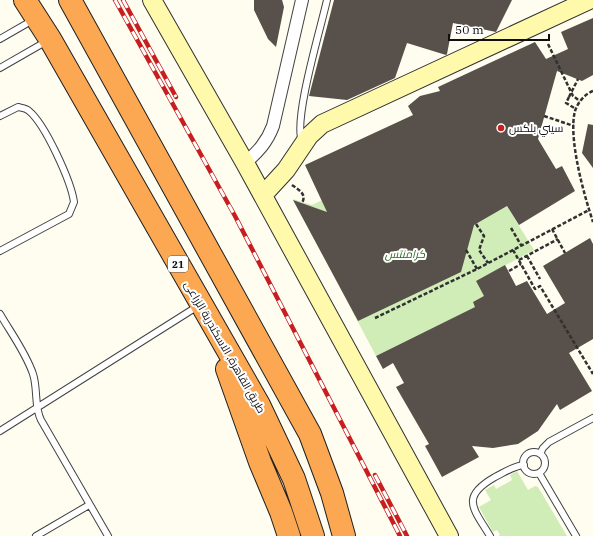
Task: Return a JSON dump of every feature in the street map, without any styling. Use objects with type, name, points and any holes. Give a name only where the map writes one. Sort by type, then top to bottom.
[{"type":"highway","points":[[70,0],[310,434],[332,492],[344,536]]},
{"type":"highway","name":"طريق القاهرة, الاسكندرية الزراعى","points":[[31,9],[50,39],[259,405],[294,479],[313,536]]},
{"type":"highway","points":[[214,326],[241,411],[289,536]]},
{"type":"street","points":[[152,0],[246,163],[449,536]]},
{"type":"street","points":[[246,163],[269,138],[302,0]]},
{"type":"street","points":[[540,34],[589,0]]},
{"type":"street","points":[[265,199],[286,170],[306,148],[342,123],[593,9]]},
{"type":"street","points":[[265,199],[287,181],[306,148]]},
{"type":"lane","points":[[306,148],[300,133],[299,122],[327,0]]},
{"type":"lane","points":[[0,40],[31,9]]},
{"type":"lane","points":[[0,68],[50,39]]},
{"type":"lane","points":[[0,116],[18,107],[31,112],[56,153],[66,175],[74,202],[69,214],[0,251]]},
{"type":"lane","points":[[0,431],[201,304]]},
{"type":"lane","points":[[0,314],[33,373],[36,384],[40,420],[108,536]]},
{"type":"lane","points":[[540,454],[549,442],[593,418]]},
{"type":"lane","points":[[536,452],[543,456],[545,464],[539,474],[531,474],[527,472],[524,465],[525,457],[528,454],[536,452]]},
{"type":"lane","points":[[490,536],[473,508],[474,495],[481,484],[512,467],[524,465]]},
{"type":"lane","points":[[539,474],[576,536]]},
{"type":"lane","points":[[36,536],[89,505]]},
{"type":"path","points":[[540,34],[574,96],[580,101]]},
{"type":"path","points":[[576,109],[566,103],[578,79]]},
{"type":"path","points":[[593,91],[580,101],[576,109],[574,126],[577,160],[593,222]]},
{"type":"path","points":[[544,116],[574,126]]},
{"type":"path","points":[[287,181],[302,193],[304,200],[302,203]]},
{"type":"path","points":[[375,318],[477,269],[589,210]]},
{"type":"path","points":[[476,224],[484,236],[479,250],[488,263]]},
{"type":"path","points":[[511,228],[521,245]]},
{"type":"path","points":[[552,229],[565,253]]},
{"type":"path","points":[[519,260],[558,239]]},
{"type":"path","points":[[466,250],[477,269]]},
{"type":"path","points":[[513,250],[535,289],[540,286],[593,374]]},
{"type":"path","points":[[527,256],[540,279]]},
{"type":"path","points":[[509,271],[521,264]]},
{"type":"green space","name":"كرامنتس","points":[[429,149],[474,225],[507,206],[534,250],[476,281],[487,301],[376,356],[293,199],[312,205]]},
{"type":"green space","points":[[517,471],[528,490],[535,486],[538,487],[567,536],[498,536],[500,535],[497,530],[493,532],[479,507],[491,500],[485,490],[494,485],[496,489],[512,480],[510,475]]},
{"type":"building","points":[[254,0],[282,0],[284,7],[276,47],[268,39],[254,10]]},
{"type":"building","points":[[334,0],[512,0],[496,32],[453,23],[446,55],[407,43],[395,78],[347,100],[309,96]]},
{"type":"building","points":[[593,18],[593,75],[582,81],[557,71],[538,139],[556,169],[562,166],[575,191],[519,225],[507,206],[474,225],[461,272],[358,321],[293,200],[327,212],[305,165],[413,115],[408,106],[420,96],[440,91],[438,87],[535,42],[546,59],[568,49],[561,32]]},
{"type":"building","points":[[588,124],[593,125],[593,168],[582,153]]},
{"type":"building","points":[[590,238],[593,244],[593,339],[569,353],[592,391],[560,410],[557,404],[538,431],[518,444],[493,448],[472,446],[479,457],[442,477],[425,446],[429,444],[396,387],[404,383],[393,363],[383,369],[376,356],[475,307],[473,302],[484,296],[476,281],[505,265],[516,286],[527,281],[547,314],[565,303],[543,266]]},
{"type":"railway","points":[[115,0],[235,216],[400,536]]},
{"type":"railway","points":[[123,0],[176,97]]},
{"type":"railway","points":[[375,475],[407,536]]},
{"type":"place","name":"سيني بلكس","points":[[501,128]]}]
